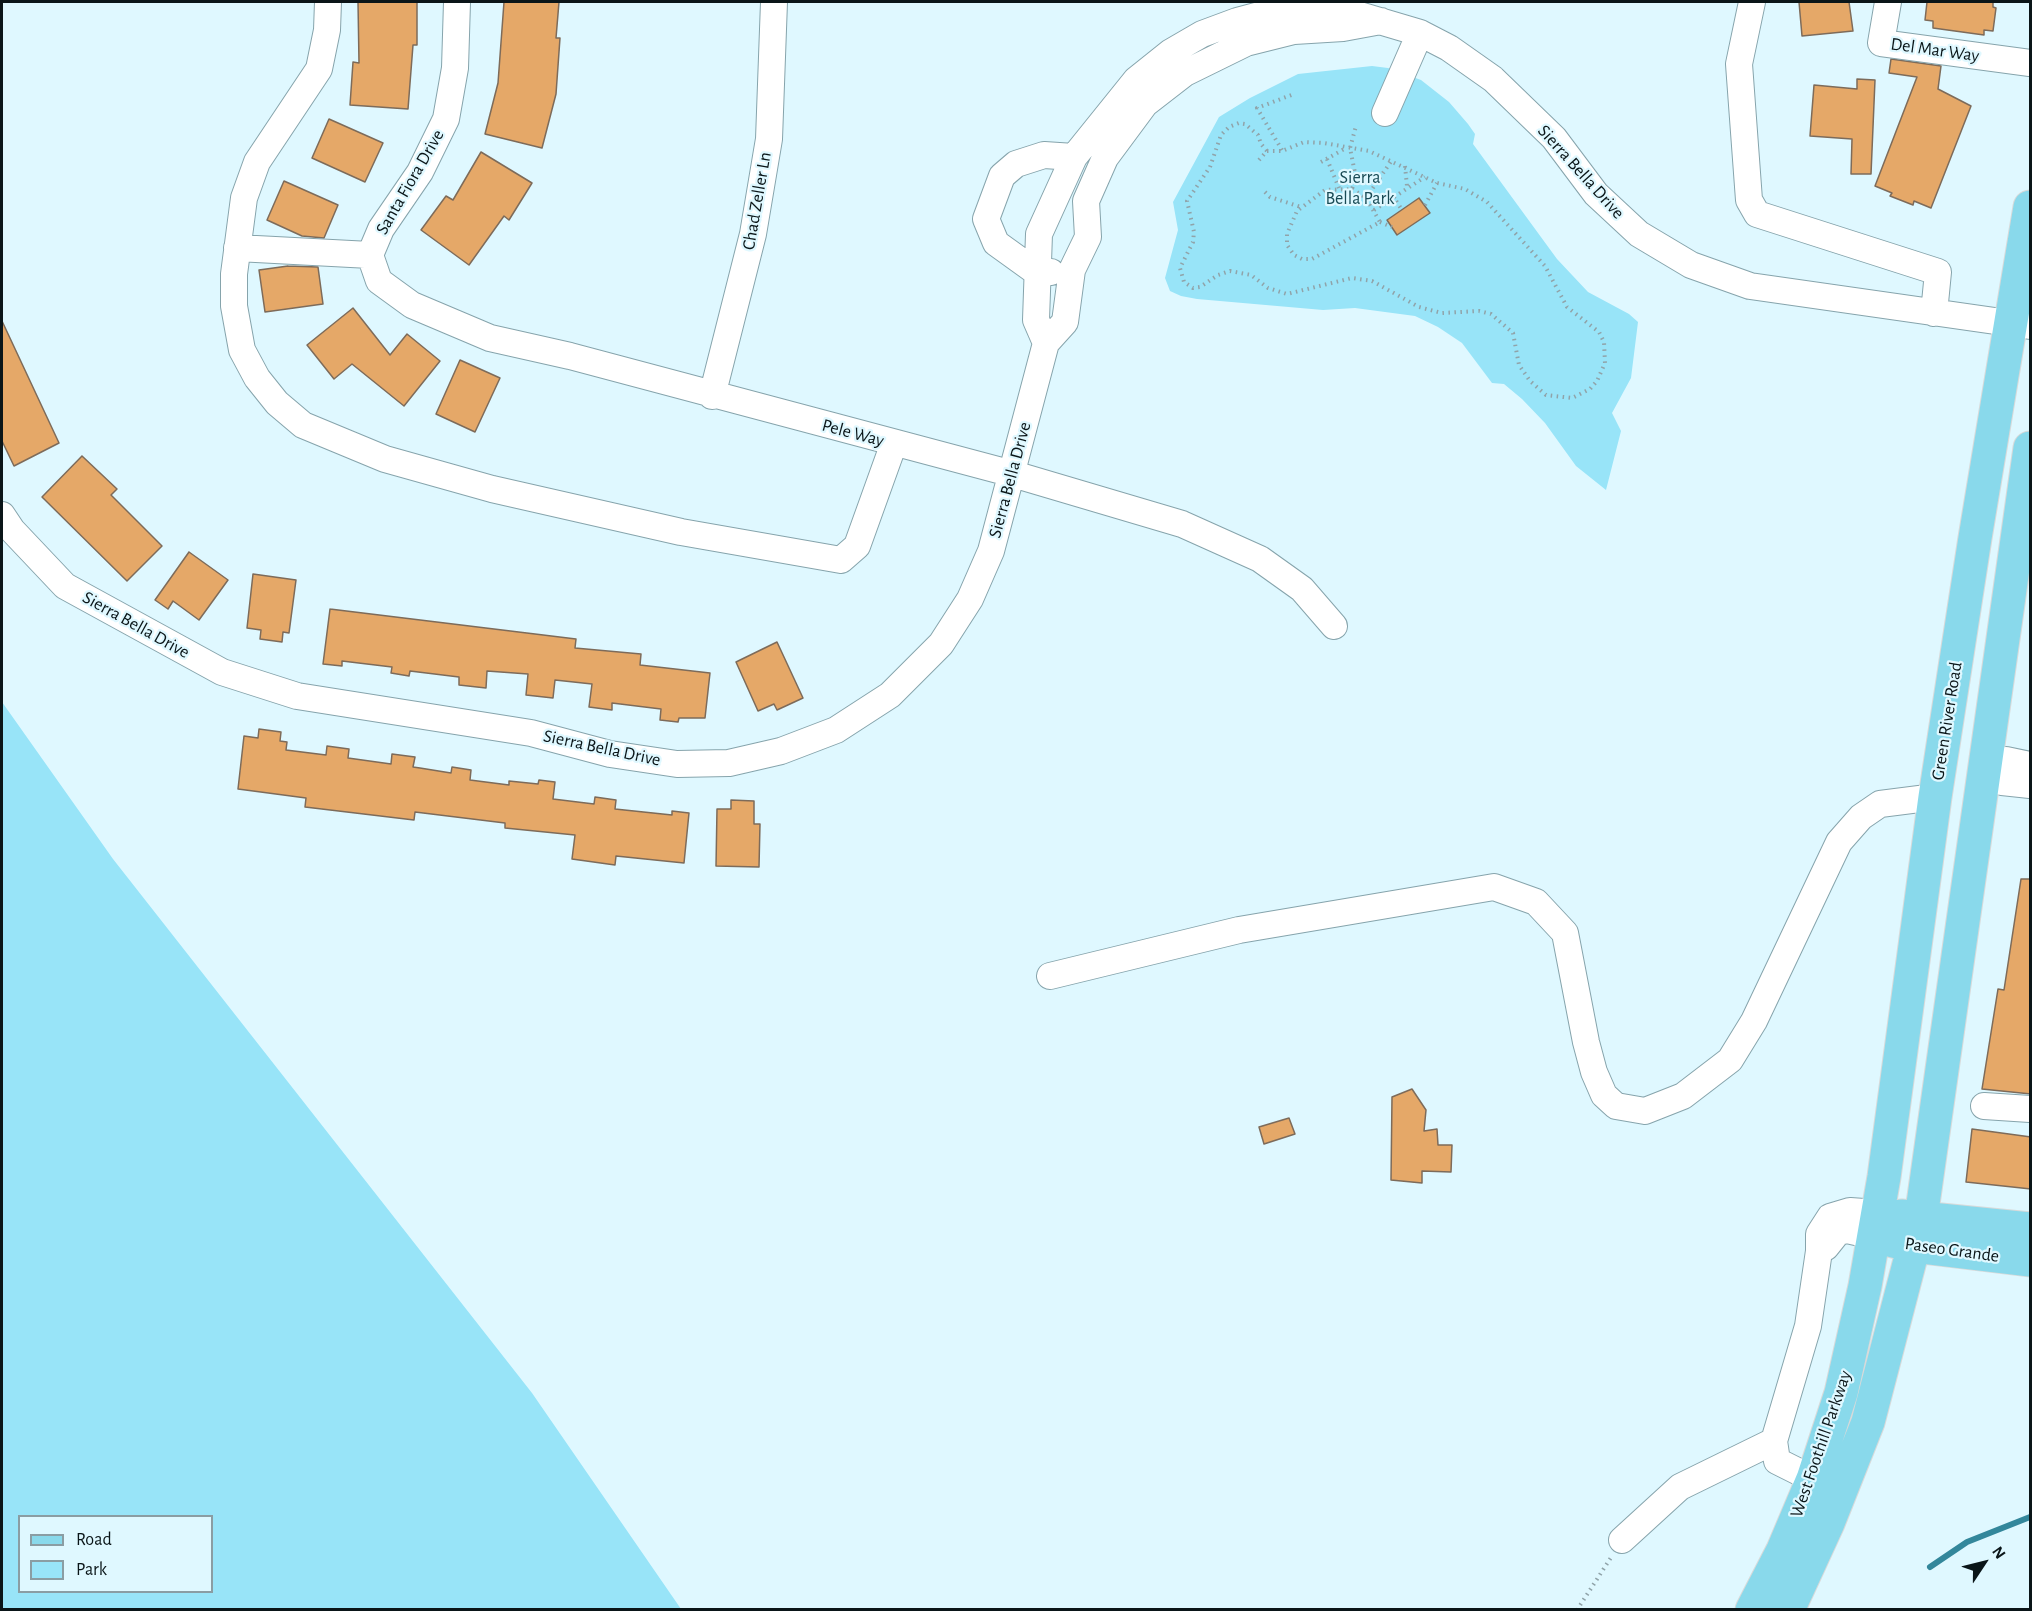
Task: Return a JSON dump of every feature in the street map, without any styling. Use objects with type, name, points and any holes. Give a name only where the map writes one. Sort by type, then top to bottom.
[{"type":"main road","name":"Green River Road","points":[[1876,1225],[1935,797],[1979,513],[2021,325],[2031,207]]},
{"type":"main road","points":[[1918,1232],[1988,769],[2031,448]]},
{"type":"main road","points":[[1979,513],[1984,570],[1984,611],[1966,747],[1972,762],[1988,769]]},
{"type":"main road","name":"Paseo Grande","points":[[1876,1225],[1918,1232],[2031,1260]]},
{"type":"main road","name":"West Foothill Parkway","points":[[1752,1610],[1783,1550],[1813,1479],[1841,1393],[1876,1225]]},
{"type":"main road","name":"Paseo Grande","points":[[1918,1232],[2031,1229]]},
{"type":"main road","name":"West Foothill Parkway","points":[[1788,1610],[1828,1523],[1868,1422],[1918,1232]]},
{"type":"street","points":[[328,2],[327,30],[319,69],[257,162],[244,198],[237,248],[234,306],[242,350],[257,378],[277,403],[303,424],[385,459],[492,489],[681,532],[842,560],[856,546],[894,443]]},
{"type":"street","name":"Santa Fiora Drive","points":[[370,255],[381,229],[420,172],[446,119],[455,68],[457,2]]},
{"type":"street","name":"Chad Zeller Ln","points":[[712,396],[753,234],[769,139],[774,2]]},
{"type":"street","points":[[1752,2],[1739,64],[1749,200],[1758,214],[1938,272],[1934,313]]},
{"type":"street","name":"Del Mar Way","points":[[1888,2],[1881,43],[2031,63]]},
{"type":"street","name":"Sierra Bella Drive","points":[[1046,343],[1036,320],[1039,234],[1074,157],[1136,80],[1172,52],[1202,34],[1237,21],[1282,9],[1317,6],[1329,6],[1420,33],[1449,48],[1493,79],[1554,138],[1596,194],[1639,234],[1691,265],[1750,286],[2021,325]]},
{"type":"street","name":"Sierra Bella Drive","points":[[2,514],[12,530],[65,586],[222,672],[297,696],[531,733],[610,753],[677,764],[729,763],[781,751],[836,730],[890,695],[941,644],[970,599],[991,551],[1046,343],[1065,322],[1072,270],[1088,237],[1086,201],[1105,158],[1145,104],[1185,73],[1246,43],[1294,31],[1343,28],[1380,21]]},
{"type":"street","points":[[1385,113],[1420,33]]},
{"type":"street","points":[[1072,270],[1039,274],[996,243],[986,219],[995,189],[1002,176],[1016,164],[1044,156],[1074,157]]},
{"type":"street","points":[[237,248],[370,255]]},
{"type":"street","name":"Pele Way","points":[[370,255],[379,281],[412,305],[480,334],[1013,474],[1182,524],[1260,559],[1302,589],[1334,626]]},
{"type":"street","points":[[2031,765],[2006,760],[1988,769],[2002,782],[2031,785]]},
{"type":"street","points":[[1050,976],[1239,930],[1494,887],[1536,902],[1565,933],[1586,1042],[1601,1088],[1616,1106],[1645,1111],[1683,1096],[1730,1060],[1754,1021],[1839,842],[1861,817],[1880,804],[1935,797]]},
{"type":"street","points":[[1984,1106],[2031,1109]]},
{"type":"street","points":[[1813,1479],[1777,1461],[1774,1442],[1808,1326],[1820,1251],[1827,1247],[1838,1232],[1876,1225]]},
{"type":"street","points":[[1622,1540],[1680,1487],[1774,1442]]},
{"type":"path","points":[[1282,151],[1257,108],[1294,94]]},
{"type":"path","points":[[1259,160],[1267,151],[1282,151],[1304,142],[1324,142],[1392,160],[1437,183],[1465,189],[1487,202],[1545,266],[1567,308],[1599,332],[1604,342],[1605,363],[1597,381],[1590,389],[1572,398],[1546,395],[1530,381],[1519,365],[1513,333],[1491,314],[1479,311],[1442,313],[1419,307],[1372,281],[1352,278],[1287,294],[1268,288],[1251,275],[1242,272],[1218,275],[1200,287],[1193,288],[1184,282],[1180,268],[1193,242],[1194,232],[1187,201],[1210,167],[1221,135],[1228,127],[1239,123],[1245,124],[1258,135],[1267,151]]},
{"type":"path","points":[[1352,189],[1356,178],[1349,148],[1356,126]]},
{"type":"path","points":[[1321,162],[1349,148]]},
{"type":"path","points":[[1328,159],[1340,188]]},
{"type":"path","points":[[1366,198],[1392,160]]},
{"type":"path","points":[[1405,166],[1407,186]]},
{"type":"path","points":[[1374,210],[1407,186],[1425,177]]},
{"type":"path","points":[[1425,205],[1437,183]]},
{"type":"path","points":[[1380,222],[1322,255],[1302,259],[1294,255],[1287,245],[1287,234],[1301,207],[1325,190],[1352,189],[1366,198],[1380,222],[1392,227]]},
{"type":"path","points":[[1265,192],[1270,197],[1301,207]]},
{"type":"path","points":[[1393,196],[1402,210]]},
{"type":"path","points":[[1577,1610],[1622,1540]]},
{"type":"green space","name":"Sierra Bella Park","points":[[1372,66],[1388,68],[1421,80],[1449,102],[1475,134],[1473,144],[1557,259],[1588,292],[1629,314],[1638,322],[1631,378],[1612,413],[1621,431],[1606,490],[1576,466],[1545,423],[1522,399],[1504,384],[1492,383],[1462,343],[1438,327],[1415,316],[1355,308],[1323,310],[1197,299],[1170,291],[1165,278],[1178,230],[1173,202],[1219,117],[1250,98],[1298,74]]},
{"type":"green space","points":[[2,702],[113,859],[532,1393],[681,1609],[2,1609]]},
{"type":"building","points":[[358,2],[417,2],[417,45],[413,45],[408,109],[350,105],[353,62],[359,63]]},
{"type":"building","points":[[504,2],[559,2],[556,38],[560,38],[556,94],[542,148],[485,134],[498,83]]},
{"type":"building","points":[[1799,2],[1849,2],[1853,31],[1802,36]]},
{"type":"building","points":[[1927,2],[1993,2],[1993,7],[1996,8],[1993,31],[1984,30],[1984,35],[1933,28],[1933,21],[1925,20]]},
{"type":"building","points":[[1891,59],[1941,66],[1938,89],[1971,106],[1931,208],[1914,201],[1913,205],[1890,196],[1892,193],[1875,186],[1917,77],[1889,73]]},
{"type":"building","points":[[1857,79],[1875,80],[1871,174],[1851,174],[1852,139],[1810,136],[1814,85],[1857,89]]},
{"type":"building","points":[[329,119],[383,143],[365,182],[312,158]]},
{"type":"building","points":[[481,152],[532,183],[509,220],[504,216],[469,265],[421,230],[446,196],[453,200]]},
{"type":"building","points":[[284,181],[338,205],[324,238],[302,236],[267,220]]},
{"type":"building","points":[[1419,198],[1430,213],[1397,235],[1387,220]]},
{"type":"building","points":[[288,266],[318,267],[323,304],[265,312],[259,270]]},
{"type":"building","points":[[353,308],[390,355],[407,334],[440,361],[404,406],[352,364],[334,379],[307,345]]},
{"type":"building","points":[[2,321],[59,443],[14,466],[2,441]]},
{"type":"building","points":[[460,360],[500,378],[475,432],[436,414]]},
{"type":"building","points":[[82,456],[117,489],[111,495],[162,546],[127,581],[42,497]]},
{"type":"building","points":[[189,552],[228,580],[199,620],[173,601],[168,609],[155,600]]},
{"type":"building","points":[[253,574],[296,580],[289,633],[283,632],[282,642],[260,639],[261,630],[247,628]]},
{"type":"building","points":[[330,609],[576,639],[575,648],[641,654],[640,665],[710,673],[705,718],[679,718],[678,722],[660,720],[661,709],[612,703],[612,710],[589,707],[592,684],[555,680],[553,698],[526,695],[528,674],[487,671],[486,688],[459,685],[459,677],[410,671],[409,676],[391,673],[392,667],[342,661],[342,666],[323,664]]},
{"type":"building","points":[[777,642],[803,698],[777,710],[774,704],[758,711],[736,662]]},
{"type":"building","points":[[259,729],[281,732],[280,741],[287,742],[286,750],[326,755],[327,746],[349,749],[348,758],[391,764],[392,754],[415,757],[413,767],[451,773],[452,767],[471,770],[470,780],[509,785],[509,781],[538,784],[539,780],[555,782],[553,799],[594,804],[595,797],[616,800],[615,809],[672,815],[672,811],[689,813],[684,863],[616,856],[615,865],[572,859],[575,835],[505,828],[505,823],[415,812],[414,820],[305,807],[306,798],[238,789],[244,736],[258,738]]},
{"type":"building","points":[[731,800],[754,801],[754,824],[760,824],[759,867],[716,866],[717,809],[731,809]]},
{"type":"building","points":[[2021,879],[2031,879],[2031,1094],[1982,1089],[1998,989],[2004,990]]},
{"type":"building","points":[[1412,1089],[1426,1110],[1424,1131],[1437,1129],[1438,1145],[1452,1145],[1451,1172],[1422,1171],[1422,1183],[1391,1180],[1392,1097]]},
{"type":"building","points":[[1289,1118],[1295,1134],[1264,1144],[1259,1127]]},
{"type":"building","points":[[1972,1129],[2031,1137],[2031,1189],[1966,1182]]},
{"type":"waterway","points":[[1930,1567],[1967,1542],[2030,1517]]}]
